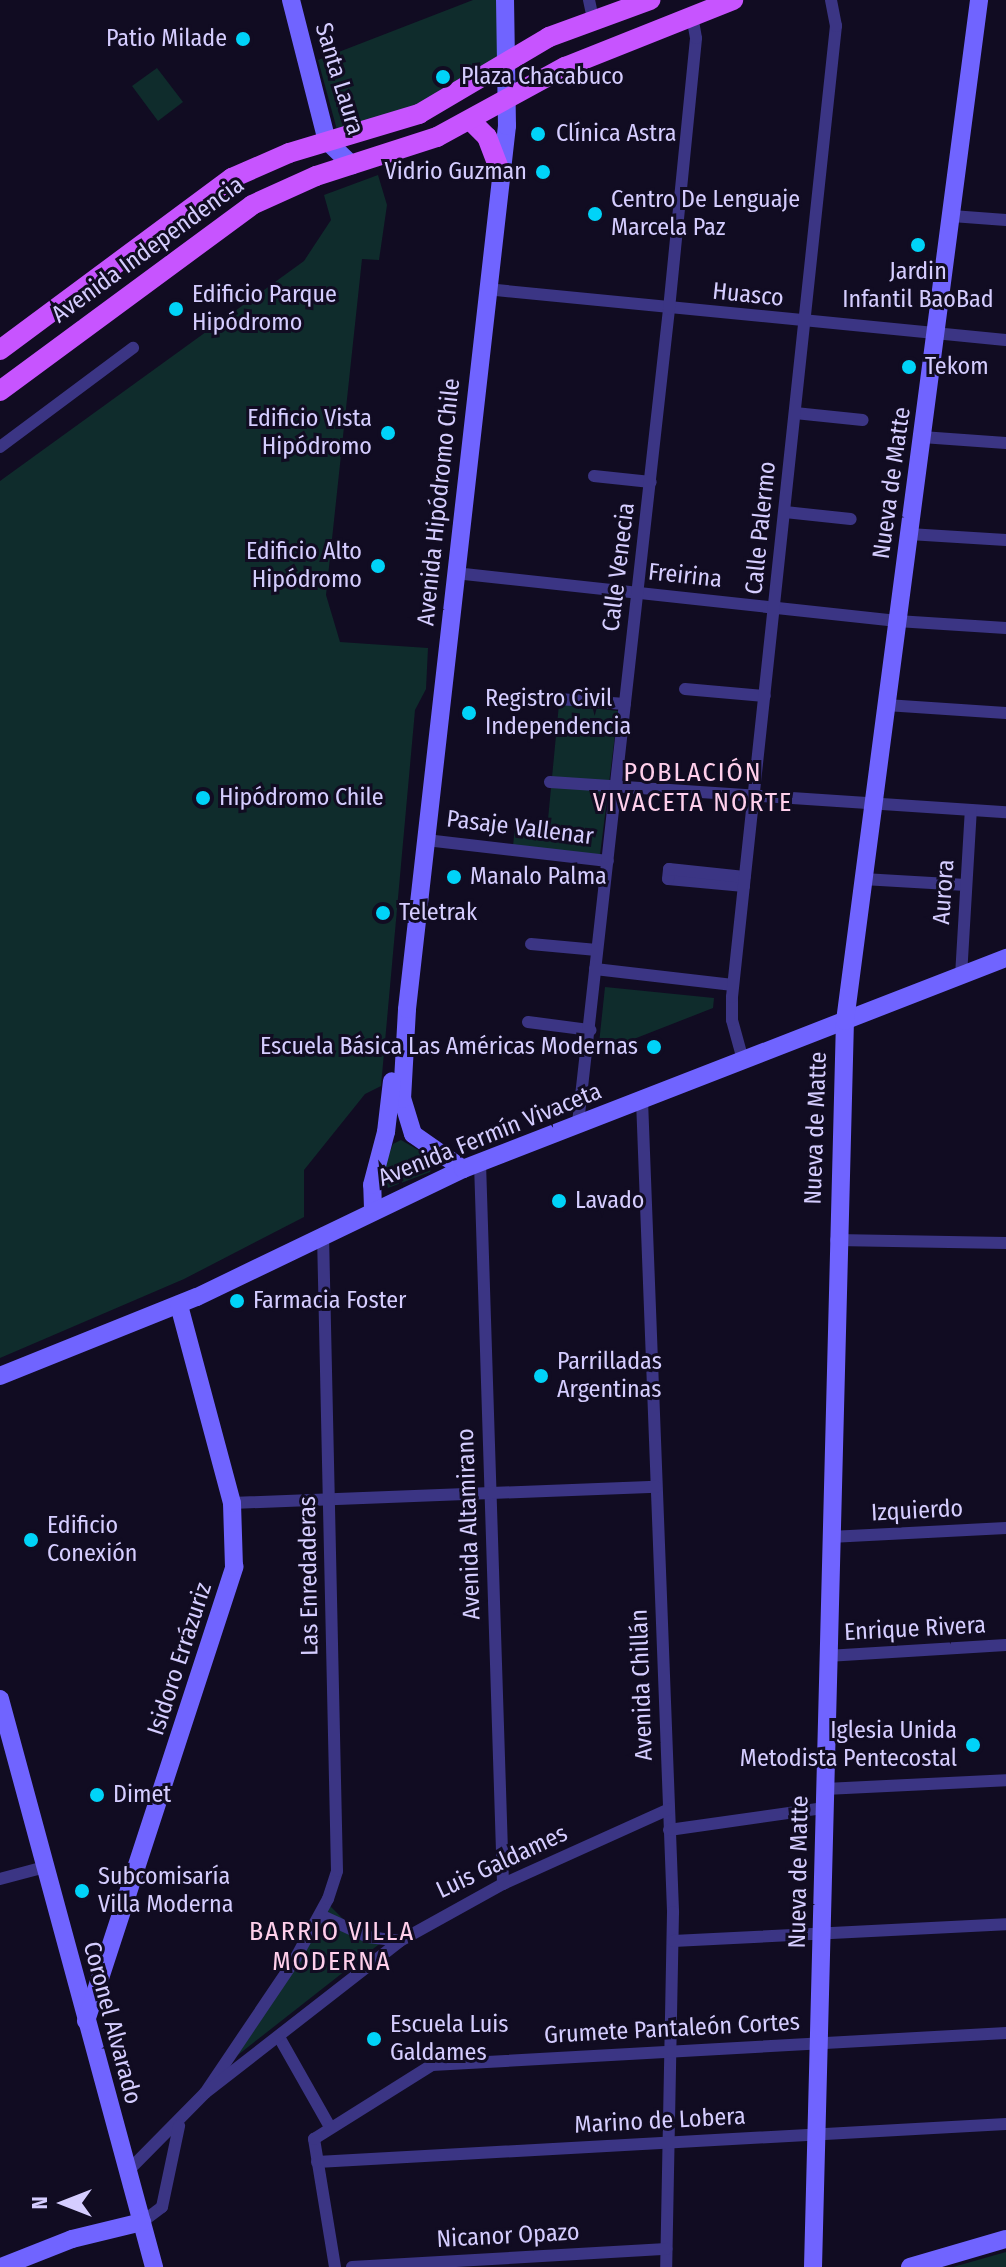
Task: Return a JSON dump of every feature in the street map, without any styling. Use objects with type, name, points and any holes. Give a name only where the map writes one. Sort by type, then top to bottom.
[{"type":"main road","name":"Avenida Independencia","points":[[0,350],[218,187],[271,160],[431,109],[591,9],[650,0]]},
{"type":"main road","name":"Avenida Independencia","points":[[0,391],[235,215],[288,187],[471,121],[565,67],[733,0]]},
{"type":"main road","points":[[471,121],[492,145],[499,168]]},
{"type":"street","name":"Santa Laura","points":[[291,0],[327,141],[352,165]]},
{"type":"street","name":"Avenida Hipódromo Chile","points":[[471,1166],[419,1140],[403,1114],[407,1009],[508,99],[505,0]]},
{"type":"street","name":"Calle Palermo","points":[[743,1060],[732,1020],[733,985],[836,26],[831,0]]},
{"type":"street","name":"Nueva de Matte","points":[[813,2267],[836,1240],[845,1021],[979,0]]},
{"type":"street","name":"Calle Venecia","points":[[578,1123],[669,309],[696,38],[692,16]]},
{"type":"street","points":[[952,216],[1006,220]]},
{"type":"street","name":"Huasco","points":[[486,289],[804,324],[1006,340]]},
{"type":"street","points":[[0,447],[133,348]]},
{"type":"street","points":[[795,413],[863,420]]},
{"type":"street","points":[[922,437],[1006,443]]},
{"type":"street","points":[[594,476],[651,482]]},
{"type":"street","points":[[785,512],[851,519]]},
{"type":"street","points":[[909,534],[1006,540]]},
{"type":"street","name":"Freirina","points":[[455,573],[897,621],[1006,628]]},
{"type":"street","points":[[685,689],[765,696]]},
{"type":"street","points":[[559,699],[625,704]]},
{"type":"street","points":[[886,705],[1006,713]]},
{"type":"street","points":[[550,782],[1006,812]]},
{"type":"street","name":"Aurora","points":[[961,976],[971,810]]},
{"type":"street","name":"Pasaje Vallenar","points":[[426,840],[608,861]]},
{"type":"street","points":[[703,877],[745,882]]},
{"type":"street","points":[[863,879],[966,885]]},
{"type":"street","points":[[531,944],[597,950]]},
{"type":"street","name":"Avenida Fermín Vivaceta","points":[[0,1376],[179,1305],[373,1208],[471,1166],[1006,958]]},
{"type":"street","points":[[595,969],[733,985]]},
{"type":"street","name":"Avenida Hipódromo Chile","points":[[373,1208],[372,1185],[386,1132],[398,1031],[407,1009]]},
{"type":"street","points":[[528,1022],[590,1030]]},
{"type":"street","name":"Avenida Chillán","points":[[642,1100],[673,1941],[666,2267]]},
{"type":"street","name":"Avenida Altamirano","points":[[471,1166],[490,1493],[503,1884]]},
{"type":"street","name":"Las Enredaderas","points":[[205,2093],[320,1915],[338,1864],[323,1233]]},
{"type":"street","points":[[836,1240],[1006,1243]]},
{"type":"street","name":"Isidoro Errázuriz","points":[[86,2021],[228,1591],[235,1554],[232,1503],[179,1305]]},
{"type":"street","points":[[232,1503],[656,1487]]},
{"type":"street","name":"Izquierdo","points":[[830,1537],[1006,1528]]},
{"type":"street","name":"Enrique Rivera","points":[[827,1656],[1006,1645]]},
{"type":"street","name":"Coronel Alvarado","points":[[0,1699],[154,2267]]},
{"type":"street","points":[[669,1830],[825,1799],[1006,1780]]},
{"type":"street","name":"Luis Galdames","points":[[128,2171],[180,2123],[205,2093],[400,1941],[503,1884],[669,1809]]},
{"type":"street","points":[[0,1879],[45,1867]]},
{"type":"street","points":[[320,1915],[368,1937],[400,1941]]},
{"type":"street","points":[[673,1941],[1006,1924]]},
{"type":"street","points":[[75,1979],[87,1984],[100,1975]]},
{"type":"street","name":"Grumete Pantaleón Cortes","points":[[317,2162],[314,2139],[418,2071],[441,2063],[1006,2033]]},
{"type":"street","points":[[279,2037],[330,2127]]},
{"type":"street","name":"Luis Galdames","points":[[142,2222],[162,2207],[180,2123]]},
{"type":"street","name":"Marino de Lobera","points":[[317,2162],[1006,2124]]},
{"type":"street","points":[[317,2162],[335,2267]]},
{"type":"street","points":[[1,2267],[72,2239],[142,2222]]},
{"type":"street","points":[[910,2267],[1006,2239]]},
{"type":"street","name":"Nicanor Opazo","points":[[352,2267],[544,2262],[666,2249]]},
{"type":"green space","name":"Plaza Chacabuco","points":[[473,0],[500,0],[503,34],[496,60],[425,104],[337,130],[318,60]]},
{"type":"green space","points":[[157,68],[183,102],[158,121],[132,86]]},
{"type":"green space","name":"Hipódromo Chile","points":[[378,175],[387,205],[379,260],[362,259],[326,595],[340,642],[428,648],[426,689],[415,710],[381,1086],[365,1094],[304,1170],[304,1217],[184,1279],[0,1358],[0,481],[304,261],[331,220],[324,195]]},
{"type":"green space","points":[[559,704],[618,711],[600,855],[513,846],[515,827],[547,830]]},
{"type":"green space","points":[[605,987],[714,998],[713,1008],[598,1053]]},
{"type":"green space","points":[[401,1140],[434,1159],[430,1172],[388,1188],[380,1178],[393,1144]]},
{"type":"green space","points":[[326,1902],[348,1924],[387,1938],[234,2058]]},
{"type":"green space","points":[[1006,2252],[1006,2267],[953,2267]]},
{"type":"place","name":"Patio Milade","points":[[243,39]]},
{"type":"place","name":"Plaza Chacabuco","points":[[443,77]]},
{"type":"place","name":"Clínica Astra","points":[[538,134]]},
{"type":"place","name":"Vidrio Guzman","points":[[543,172]]},
{"type":"place","name":"Centro De Lenguaje Marcela Paz","points":[[595,214]]},
{"type":"place","name":"Jardin Infantil BaoBad","points":[[918,245]]},
{"type":"place","name":"Edificio Parque Hipódromo","points":[[176,309]]},
{"type":"place","name":"Tekom","points":[[909,367]]},
{"type":"place","name":"Edificio Vista Hipódromo","points":[[388,433]]},
{"type":"place","name":"Edificio Alto Hipódromo","points":[[378,566]]},
{"type":"place","name":"Registro Civil Independencia","points":[[469,713]]},
{"type":"place","name":"Hipódromo Chile","points":[[203,798]]},
{"type":"place","name":"Manalo Palma","points":[[454,877]]},
{"type":"place","name":"Teletrak","points":[[383,913]]},
{"type":"place","name":"Escuela Básica Las Américas Modernas","points":[[654,1047]]},
{"type":"place","name":"Lavado","points":[[559,1201]]},
{"type":"place","name":"Farmacia Foster","points":[[237,1301]]},
{"type":"place","name":"Parrilladas Argentinas","points":[[541,1376]]},
{"type":"place","name":"Edificio Conexión","points":[[31,1540]]},
{"type":"place","name":"Iglesia Unida Metodista Pentecostal","points":[[973,1745]]},
{"type":"place","name":"Dimet","points":[[97,1795]]},
{"type":"place","name":"Subcomisaría Villa Moderna","points":[[82,1891]]},
{"type":"place","name":"Escuela Luis Galdames","points":[[374,2039]]},
{"type":"district","name":"POBLACIÓN VIVACETA NORTE","points":[[693,788]]},
{"type":"district","name":"BARRIO VILLA MODERNA","points":[[332,1947]]}]
